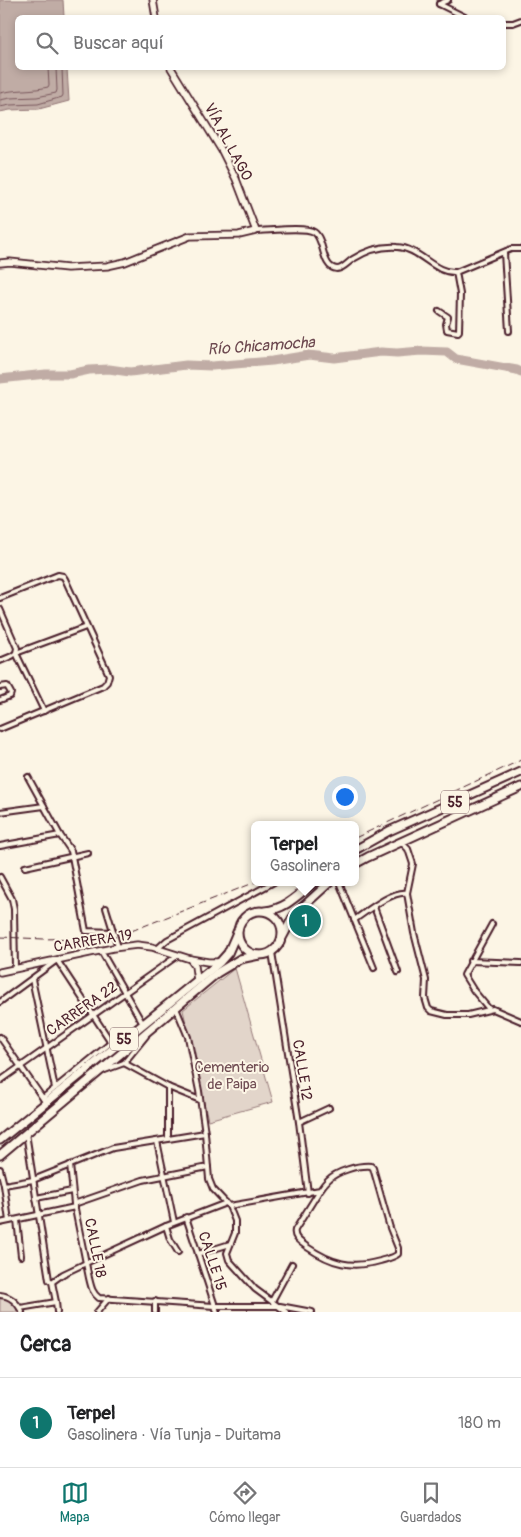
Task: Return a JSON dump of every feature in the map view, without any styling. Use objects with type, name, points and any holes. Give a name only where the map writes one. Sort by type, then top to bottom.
[{"type":"highway","name":"55","points":[[359,848],[389,832],[521,772]]},
{"type":"highway","name":"55","points":[[359,862],[521,786]]},
{"type":"highway","name":"55","points":[[0,1140],[44,1100],[220,962],[228,953],[240,923],[245,917],[258,911],[281,908],[309,886]]},
{"type":"highway","points":[[272,952],[277,947],[297,912],[326,886]]},
{"type":"highway","points":[[265,911],[273,915],[280,922],[281,940]]},
{"type":"highway","points":[[238,930],[239,939],[243,947],[250,953],[259,955]]},
{"type":"highway","name":"55","points":[[0,1155],[232,963],[248,956],[272,952]]},
{"type":"street","points":[[153,0],[156,15]]},
{"type":"street","points":[[448,0],[439,4],[461,15]]},
{"type":"street","points":[[506,23],[513,24],[521,20]]},
{"type":"street","name":"VÍA AL LAGO","points":[[172,70],[222,151],[236,179],[256,231]]},
{"type":"street","points":[[0,262],[67,268],[107,266],[125,262],[190,236],[239,235],[256,231],[289,229],[312,230],[319,236],[326,261],[330,266],[337,269],[354,258],[385,247],[400,247],[415,252],[442,270],[450,273],[511,249],[521,249]]},
{"type":"street","points":[[504,253],[509,331]]},
{"type":"street","points":[[439,311],[447,315],[447,330],[458,332],[460,294],[456,272]]},
{"type":"street","points":[[0,598],[62,576],[109,675],[108,682],[103,686],[0,730]]},
{"type":"street","points":[[0,609],[16,648],[16,653],[44,711]]},
{"type":"street","points":[[0,661],[16,653],[86,627]]},
{"type":"street","points":[[0,687],[7,686],[11,693],[10,696],[0,700]]},
{"type":"street","points":[[28,777],[71,851],[86,931],[113,932]]},
{"type":"street","points":[[0,812],[44,806]]},
{"type":"street","points":[[0,846],[60,835]]},
{"type":"street","points":[[401,842],[408,849],[413,864],[407,893],[414,933],[426,980],[425,998],[428,1008],[431,1011],[447,1015],[468,1015],[489,1009],[496,1010],[521,1021]]},
{"type":"street","points":[[25,867],[73,858],[88,853]]},
{"type":"street","points":[[0,877],[12,899],[14,909],[16,969]]},
{"type":"street","points":[[157,949],[167,940],[267,886]]},
{"type":"street","points":[[298,895],[299,886]]},
{"type":"street","points":[[340,886],[374,968]]},
{"type":"street","points":[[354,920],[387,899],[400,893],[407,893]]},
{"type":"street","points":[[374,907],[398,972]]},
{"type":"street","points":[[106,908],[118,948]]},
{"type":"street","points":[[489,1009],[464,977],[464,971],[492,924]]},
{"type":"street","name":"CARRERA 19","points":[[0,972],[137,945],[190,959],[220,962]]},
{"type":"street","points":[[101,951],[143,1024]]},
{"type":"street","name":"CALLE 12","points":[[272,952],[300,1122],[308,1193]]},
{"type":"street","name":"CARRERA 22","points":[[0,1081],[177,956]]},
{"type":"street","points":[[190,959],[194,966],[197,980]]},
{"type":"street","points":[[0,1002],[57,960],[110,1042],[55,1088],[44,1100],[0,1037]]},
{"type":"street","points":[[470,961],[521,963]]},
{"type":"street","points":[[32,980],[55,1088]]},
{"type":"street","points":[[176,1008],[188,1037],[200,1100],[205,1133],[208,1179],[213,1189],[228,1205],[235,1221],[234,1233],[227,1252],[229,1260],[255,1289],[286,1312]]},
{"type":"street","points":[[100,1072],[124,1062],[150,1030]]},
{"type":"street","points":[[124,1062],[168,1087],[200,1100]]},
{"type":"street","points":[[168,1087],[168,1139]]},
{"type":"street","points":[[300,1122],[329,1108]]},
{"type":"street","points":[[26,1133],[49,1280],[52,1282],[57,1312]]},
{"type":"street","points":[[4,1185],[33,1180],[113,1148],[205,1133]]},
{"type":"street","points":[[157,1141],[174,1222]]},
{"type":"street","name":"CALLE 18","points":[[70,1165],[72,1191],[92,1289],[99,1298],[109,1298]]},
{"type":"street","points":[[52,1282],[63,1274],[186,1217],[228,1205],[320,1190],[328,1179],[341,1172],[365,1165],[373,1168],[390,1228],[398,1248],[398,1254],[376,1262],[360,1265],[339,1264],[323,1258],[296,1238],[295,1230],[320,1190]]},
{"type":"street","points":[[0,1223],[39,1216],[75,1206],[143,1180],[208,1167]]},
{"type":"street","points":[[0,1169],[9,1221]]},
{"type":"street","points":[[36,1198],[72,1191]]},
{"type":"street","name":"CALLE 15","points":[[186,1217],[217,1312]]},
{"type":"street","points":[[17,1220],[21,1256]]},
{"type":"street","points":[[166,1226],[170,1239],[178,1252]]},
{"type":"street","points":[[198,1254],[230,1244]]},
{"type":"street","points":[[272,1302],[292,1264]]},
{"type":"street","points":[[0,1295],[8,1296],[21,1310],[56,1302]]},
{"type":"street","points":[[97,1312],[109,1298],[214,1306],[280,1306],[312,1312]]},
{"type":"street","points":[[155,1301],[155,1312]]},
{"type":"street","points":[[267,1307],[269,1312]]},
{"type":"green space","name":"Cementerio de Paipa","points":[[235,968],[273,1102],[208,1120],[183,1010]]},
{"type":"green space","points":[[0,1298],[11,1302],[19,1312],[0,1312]]},
{"type":"water","points":[[0,0],[63,0],[64,15],[15,15],[15,70],[67,70],[69,101],[39,109],[0,112]]},
{"type":"waterway","name":"Río Chicamocha","points":[[0,379],[46,374],[70,374],[89,370],[109,369],[130,372],[186,365],[212,366],[272,361],[309,355],[334,358],[381,352],[421,351],[447,352],[456,359],[521,372]]},
{"type":"railway","points":[[359,836],[521,760]]},
{"type":"railway","points":[[0,937],[44,939],[116,937],[251,884]]},
{"type":"place","name":"Terpel","points":[[305,921]]}]
